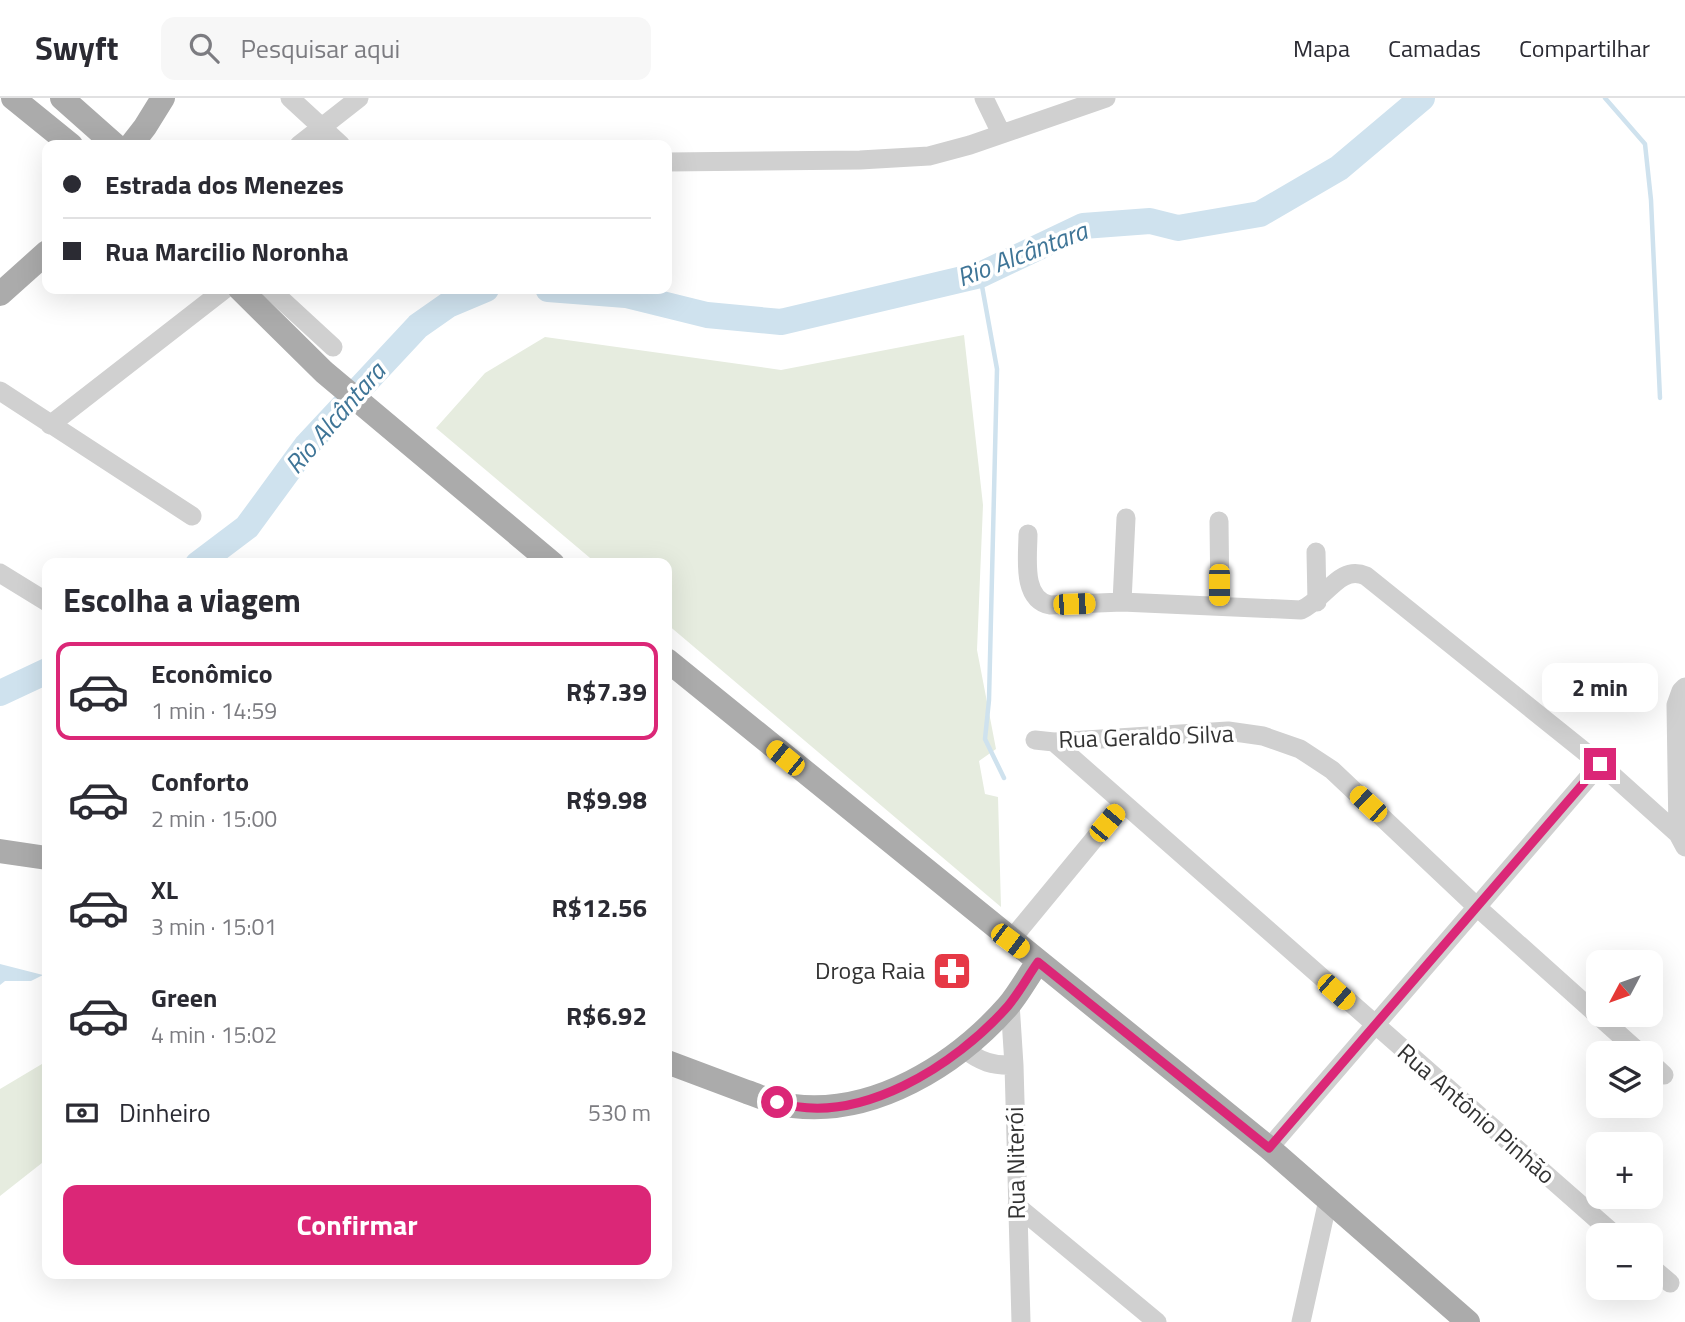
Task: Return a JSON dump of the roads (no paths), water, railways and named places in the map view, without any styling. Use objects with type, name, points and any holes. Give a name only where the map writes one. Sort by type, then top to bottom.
[{"type":"main road","points":[[13,98],[65,140]]},
{"type":"main road","points":[[62,98],[110,140]]},
{"type":"main road","points":[[141,139],[163,98]]},
{"type":"main road","points":[[0,294],[42,256]]},
{"type":"main road","points":[[245,294],[324,372],[546,558]]},
{"type":"main road","points":[[672,664],[1010,941],[1269,1148],[1468,1322]]},
{"type":"main road","points":[[0,851],[42,857]]},
{"type":"main road","points":[[672,1064],[791,1106],[831,1107],[885,1095],[963,1048],[1010,1003],[1038,962]]},
{"type":"street","points":[[290,98],[336,140]]},
{"type":"street","points":[[306,140],[359,98]]},
{"type":"street","points":[[984,98],[1001,133]]},
{"type":"street","points":[[672,162],[860,160],[929,156],[970,145],[1105,98]]},
{"type":"street","points":[[50,425],[219,294]]},
{"type":"street","points":[[275,294],[333,347]]},
{"type":"street","points":[[0,391],[192,516]]},
{"type":"street","points":[[1122,602],[1126,518]]},
{"type":"street","points":[[1219,521],[1220,606]]},
{"type":"street","points":[[1027,534],[1029,581],[1037,600],[1050,605],[1122,602],[1301,610],[1317,602],[1339,579],[1349,573],[1357,572],[1366,576],[1600,764],[1681,840]]},
{"type":"street","points":[[1316,552],[1317,602]]},
{"type":"street","points":[[0,573],[42,599]]},
{"type":"street","points":[[1681,840],[1676,705],[1685,687]]},
{"type":"street","name":"Rua Geraldo Silva","points":[[1045,741],[1227,731],[1263,736],[1300,748],[1332,770],[1477,907],[1626,1041]]},
{"type":"street","name":"Rua Antônio Pinhão","points":[[1045,741],[1123,804],[1601,1223]]},
{"type":"street","points":[[1269,1148],[1600,764]]},
{"type":"street","points":[[1010,941],[1123,804]]},
{"type":"street","name":"Rua Niterói","points":[[1010,1003],[1021,1322]]},
{"type":"street","points":[[963,1048],[979,1061],[991,1065],[1014,1065]]},
{"type":"street","points":[[1301,1322],[1328,1200]]},
{"type":"street","points":[[1017,1206],[1157,1322]]},
{"type":"street","points":[[1663,1277],[1670,1283]]},
{"type":"water","points":[[0,964],[42,975],[31,981],[5,981],[0,985]]},
{"type":"waterway","name":"Rio Alcântara","points":[[613,294],[707,315],[781,322],[980,275],[1083,226],[1150,221],[1178,228],[1260,214],[1339,168],[1422,98]]},
{"type":"waterway","points":[[1605,98],[1645,144],[1651,200],[1660,398]]},
{"type":"waterway","points":[[980,275],[997,369],[989,700],[985,739],[1004,778]]},
{"type":"waterway","name":"Rio Alcântara","points":[[206,558],[247,527],[307,445],[418,326],[448,305],[474,294]]},
{"type":"waterway","name":"Rio Alcântara","points":[[0,693],[42,673]]},
{"type":"place","name":"Droga Raia","points":[[952,971]]}]
